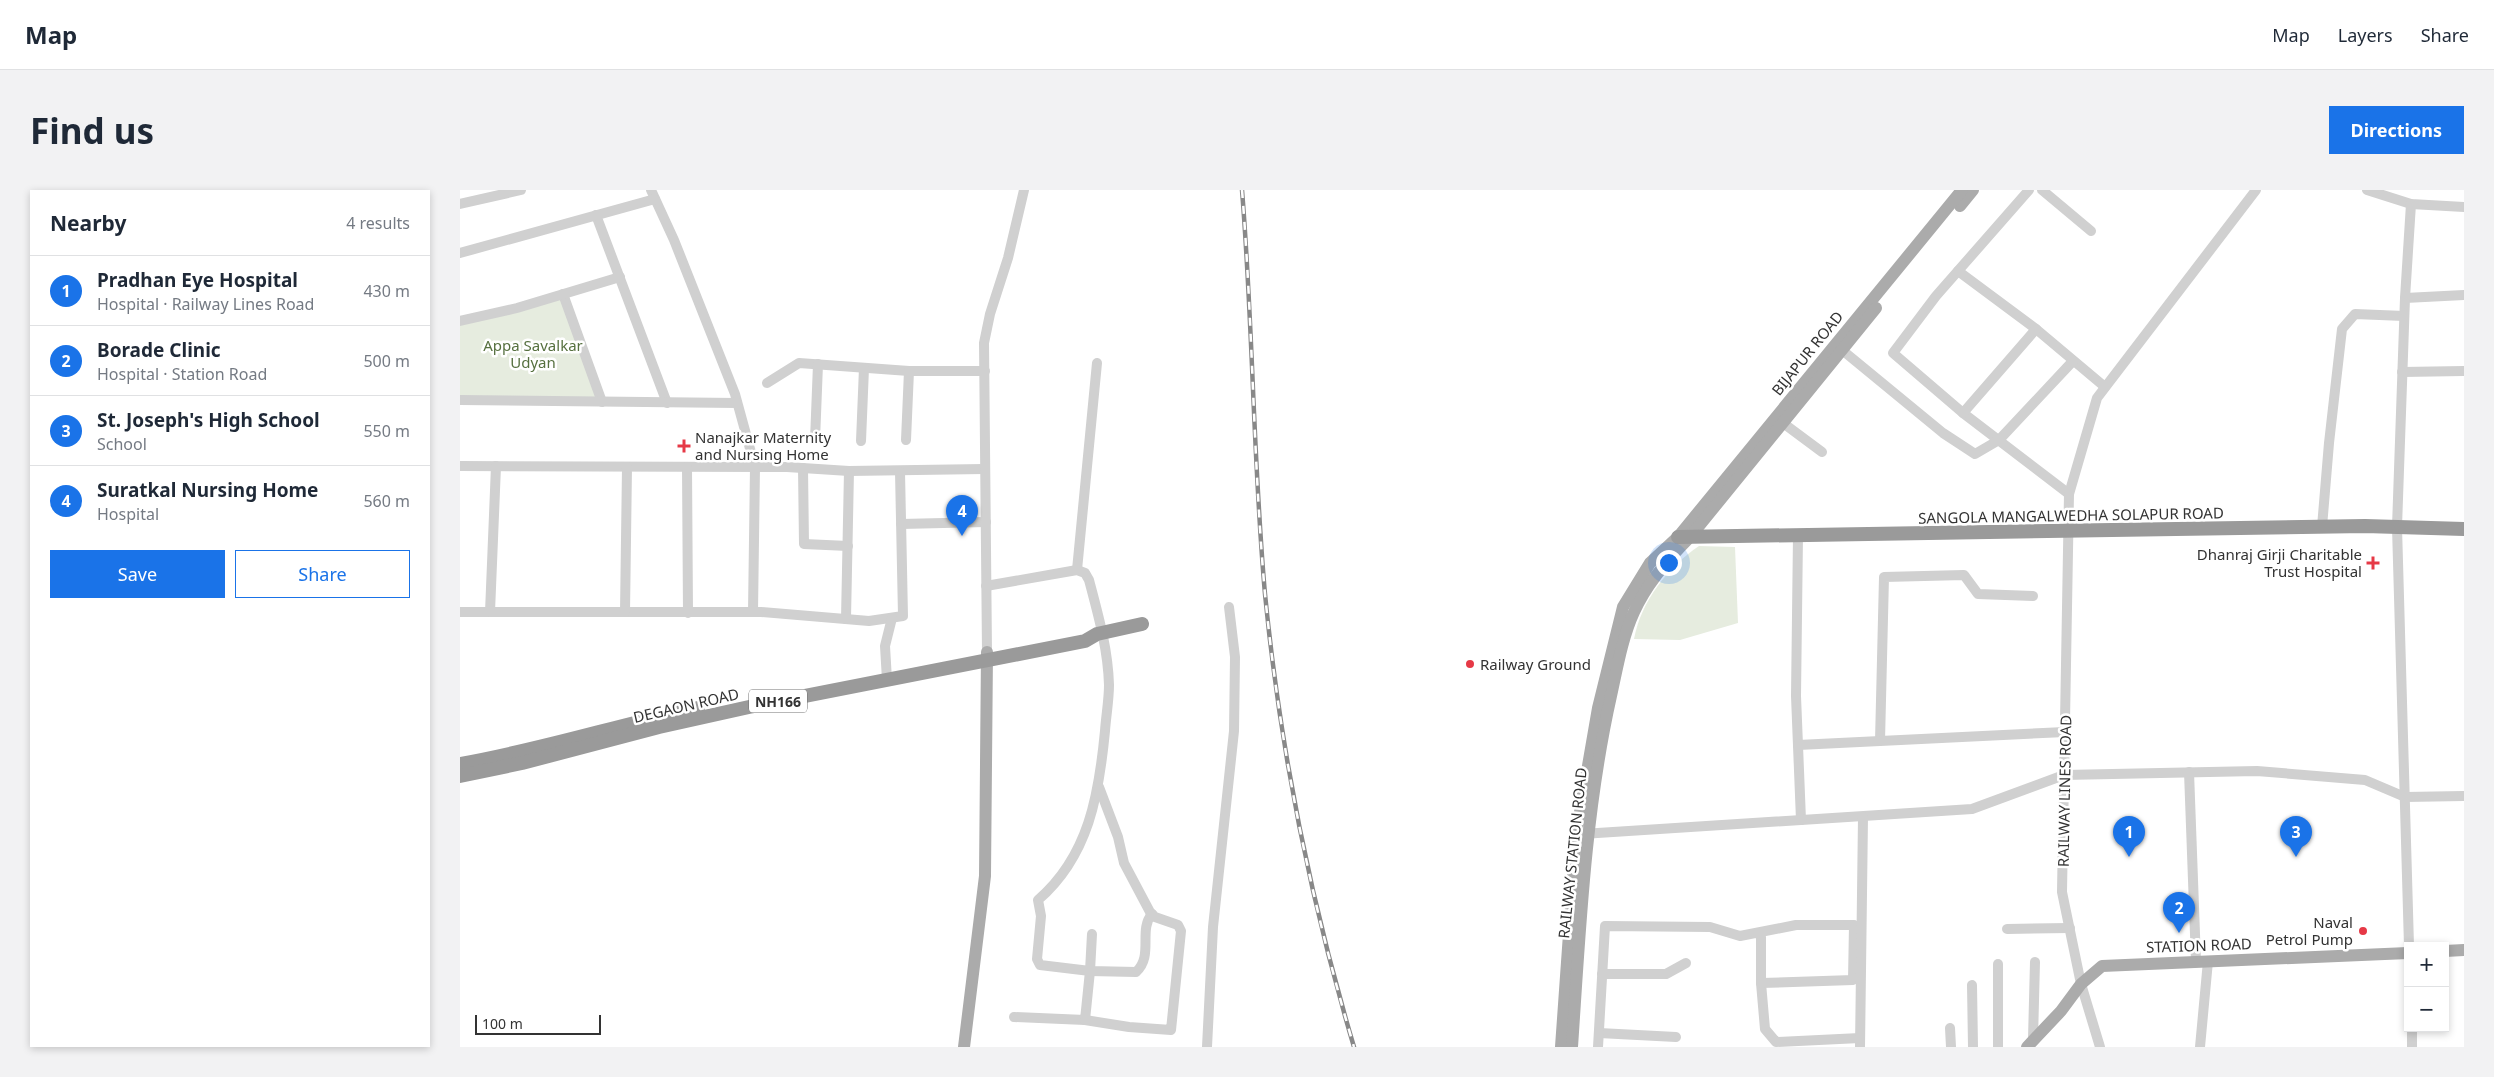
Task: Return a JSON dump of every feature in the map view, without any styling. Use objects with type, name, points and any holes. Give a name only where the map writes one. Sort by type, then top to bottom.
[{"type":"highway","name":"SANGOLA MANGALWEDHA SOLAPUR ROAD","points":[[1684,537],[2322,527],[2464,528]]},
{"type":"highway","name":"DEGAON ROAD","points":[[460,764],[521,753],[657,717],[886,676],[987,656],[1084,633],[1100,634],[1142,624]]},
{"type":"highway","name":"DEGAON ROAD","points":[[460,776],[522,763],[659,727],[886,676]]},
{"type":"main road","name":"BIJAPUR ROAD","points":[[1684,537],[1839,348],[1962,190]]},
{"type":"main road","points":[[1684,537],[1783,423],[1839,348],[1973,190]]},
{"type":"main road","name":"RAILWAY STATION ROAD","points":[[1561,1047],[1582,834],[1598,708],[1621,614],[1650,564],[1684,537]]},
{"type":"main road","points":[[964,1047],[985,876],[987,656]]},
{"type":"main road","name":"RAILWAY STATION ROAD","points":[[1572,1047],[1582,834]]},
{"type":"main road","points":[[2449,951],[2464,950]]},
{"type":"main road","name":"STATION ROAD","points":[[2030,1043],[2061,1011],[2081,984],[2102,966],[2404,953]]},
{"type":"street","points":[[460,204],[521,190]]},
{"type":"street","points":[[987,656],[984,343],[990,314],[1008,258],[1024,190]]},
{"type":"street","points":[[2029,190],[1958,271],[1892,353],[1963,413],[2069,494]]},
{"type":"street","points":[[2042,190],[2092,231]]},
{"type":"street","name":"RAILWAY LINES ROAD","points":[[2100,1047],[2081,984],[2062,892],[2069,494],[2097,398],[2256,190]]},
{"type":"street","points":[[2367,190],[2411,204],[2464,207]]},
{"type":"street","points":[[460,253],[596,215],[653,194],[713,336],[737,403],[755,467],[753,612]]},
{"type":"street","points":[[2409,942],[2397,527],[2404,316],[2411,204]]},
{"type":"street","points":[[596,215],[667,403]]},
{"type":"street","points":[[1958,271],[2036,329],[2105,387]]},
{"type":"street","points":[[460,321],[517,308],[620,277]]},
{"type":"street","points":[[562,294],[602,402]]},
{"type":"street","points":[[2405,298],[2464,295]]},
{"type":"street","points":[[2322,527],[2329,442],[2342,329],[2355,314],[2404,316]]},
{"type":"street","points":[[1963,413],[2036,329]]},
{"type":"street","points":[[1839,348],[1943,433],[1975,454],[1999,440],[2073,360]]},
{"type":"street","points":[[767,383],[799,363],[909,371],[985,371]]},
{"type":"street","points":[[1078,570],[1097,363]]},
{"type":"street","points":[[815,440],[818,364]]},
{"type":"street","points":[[861,441],[864,368]]},
{"type":"street","points":[[906,440],[909,371]]},
{"type":"street","points":[[2402,372],[2464,372]]},
{"type":"street","points":[[460,400],[737,403]]},
{"type":"street","points":[[1783,423],[1822,452]]},
{"type":"street","points":[[460,466],[755,467],[803,468],[849,472],[984,469]]},
{"type":"street","points":[[490,612],[496,466]]},
{"type":"street","points":[[625,612],[626,467]]},
{"type":"street","points":[[688,467],[688,613]]},
{"type":"street","points":[[803,468],[804,544],[848,546]]},
{"type":"street","points":[[846,619],[849,472]]},
{"type":"street","points":[[460,612],[753,612],[869,620],[903,616],[900,472]]},
{"type":"street","points":[[901,524],[986,522]]},
{"type":"street","points":[[1798,535],[1796,696],[1801,820]]},
{"type":"street","points":[[986,586],[1078,570],[1085,573],[1089,580],[1109,685],[1099,787],[1093,811],[1078,847],[1053,888],[1038,900],[1041,916],[1037,960],[1040,965],[1090,972],[1136,972],[1145,958],[1147,920],[1152,914]]},
{"type":"street","points":[[1880,741],[1884,577],[1964,575],[1978,594],[2033,596]]},
{"type":"street","points":[[1207,1047],[1213,927],[1234,732],[1235,657],[1229,606]]},
{"type":"street","points":[[886,676],[885,646],[892,618]]},
{"type":"street","points":[[1798,745],[2065,732]]},
{"type":"street","points":[[1582,834],[1972,809],[2064,775],[2257,771],[2365,780],[2405,797],[2464,796]]},
{"type":"street","points":[[2189,772],[2202,961],[2200,1047]]},
{"type":"street","points":[[1014,1017],[1085,1020],[1113,1025],[1171,1030],[1181,930],[1178,925],[1152,914],[1124,863],[1118,837],[1099,787]]},
{"type":"street","points":[[1761,932],[1761,983],[1765,1030],[1776,1042],[1860,1043],[1863,817]]},
{"type":"street","points":[[1598,1047],[1605,926],[1710,927],[1740,936],[1796,925],[1854,925],[1853,980],[1761,983]]},
{"type":"street","points":[[2007,929],[2070,928]]},
{"type":"street","points":[[1085,1020],[1092,934]]},
{"type":"street","points":[[2030,1043],[2035,962]]},
{"type":"street","points":[[1602,974],[1666,974],[1686,964]]},
{"type":"street","points":[[1998,964],[1998,1047]]},
{"type":"street","points":[[1972,985],[1973,1047]]},
{"type":"street","points":[[1950,1028],[1951,1047]]},
{"type":"street","points":[[1599,1032],[1676,1037]]},
{"type":"street","points":[[2412,1032],[2412,1047]]},
{"type":"green space","name":"Appa Savalkar Udyan","points":[[561,299],[598,399],[460,397],[460,325]]},
{"type":"green space","points":[[1699,546],[1735,547],[1738,623],[1680,640],[1634,639],[1643,611],[1657,586],[1677,564]]},
{"type":"railway","points":[[1242,190],[1249,291],[1261,544],[1271,652],[1288,766],[1310,879],[1354,1047]]},
{"type":"place","name":"Nanajkar Maternity and Nursing Home","points":[[684,446]]},
{"type":"place","name":"Suratkal Nursing Home","points":[[962,536]]},
{"type":"place","name":"Dhanraj Girji Charitable Trust Hospital","points":[[2373,563]]},
{"type":"place","name":"Railway Ground","points":[[1470,664]]},
{"type":"place","name":"Pradhan Eye Hospital","points":[[2129,857]]},
{"type":"place","name":"St. Joseph's High School","points":[[2296,857]]},
{"type":"place","name":"Naval Petrol Pump","points":[[2363,931]]},
{"type":"place","name":"Borade Clinic","points":[[2179,933]]}]
